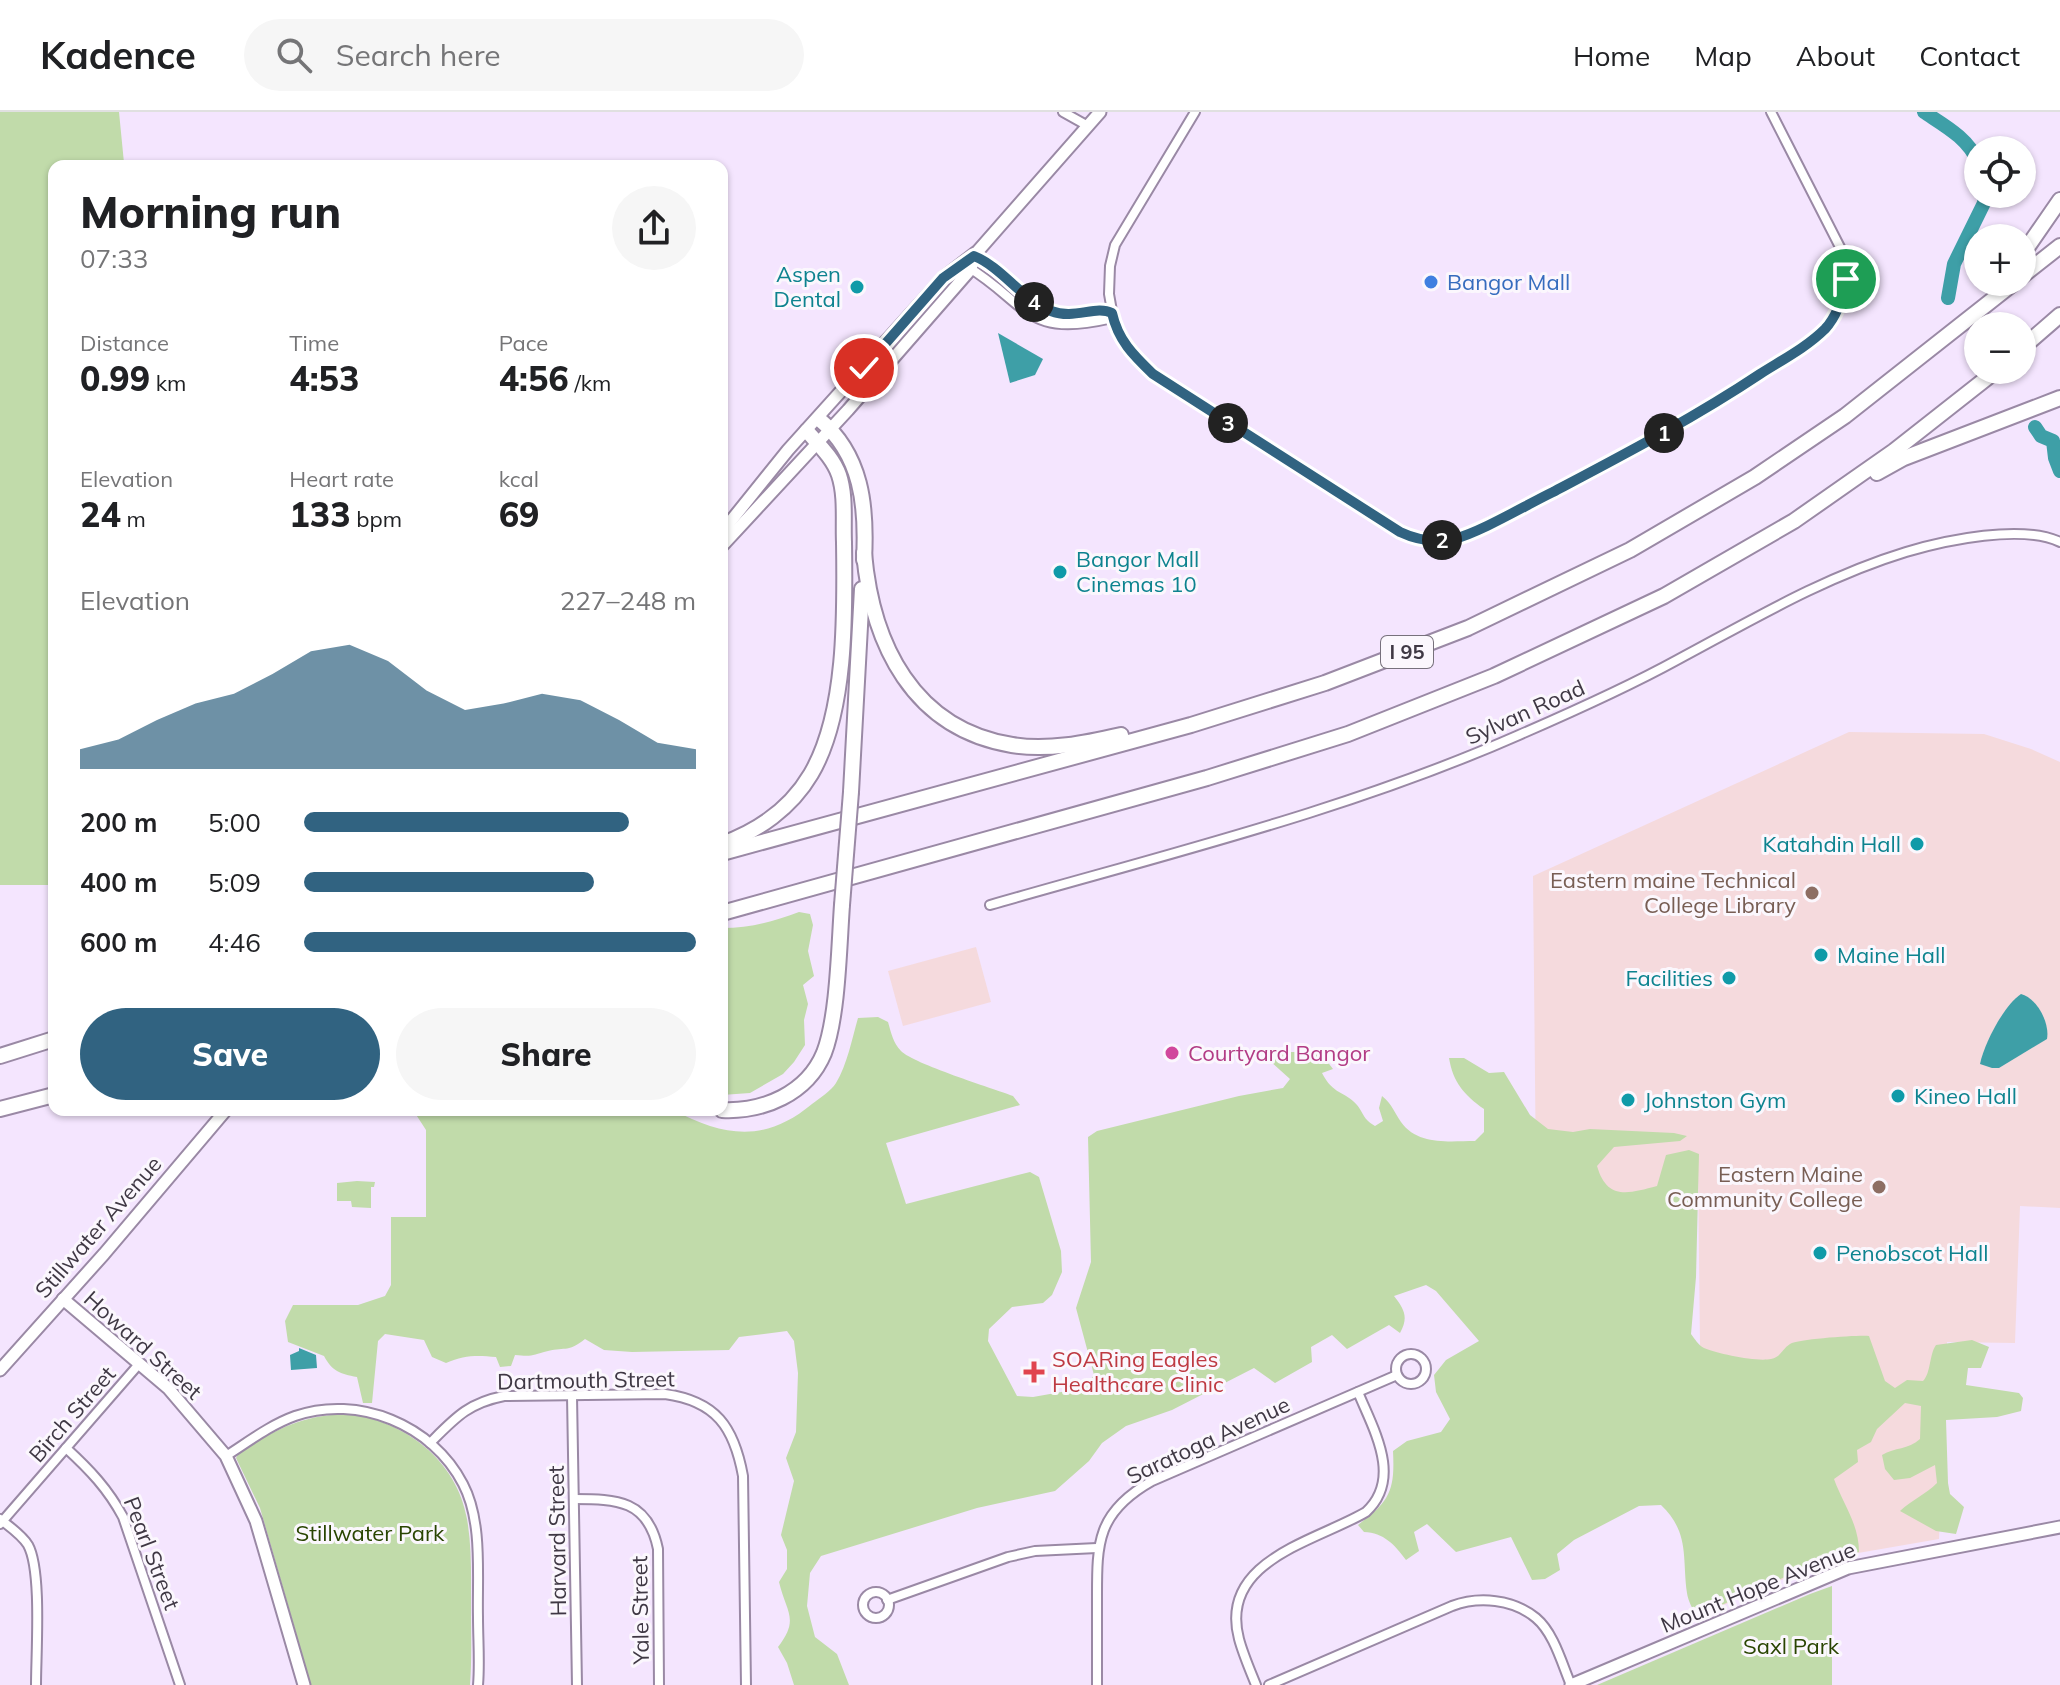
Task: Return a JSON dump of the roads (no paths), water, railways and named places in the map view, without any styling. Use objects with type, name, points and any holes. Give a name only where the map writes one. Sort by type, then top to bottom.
[{"type":"highway","points":[[2036,235],[2060,200]]},
{"type":"highway","points":[[2036,265],[2060,246]]},
{"type":"highway","points":[[1979,311],[1989,296]]},
{"type":"highway","name":"I 95","points":[[728,851],[1191,725],[1325,683],[1468,628],[1630,550],[1755,477],[1845,416],[1998,296]]},
{"type":"highway","points":[[2036,336],[2060,315]]},
{"type":"highway","name":"I 95","points":[[728,911],[1207,778],[1348,734],[1494,676],[1664,596],[1794,521],[1894,451],[1979,384]]},
{"type":"highway","points":[[1794,521],[1904,458],[2060,398]]},
{"type":"highway","points":[[819,419],[848,450],[857,471],[866,579],[875,620],[892,660],[908,683],[937,712],[987,738],[1031,747],[1090,742],[1281,697]]},
{"type":"highway","points":[[728,841],[760,826],[792,800],[819,759],[832,721],[844,606],[843,491],[838,472],[807,431]]},
{"type":"highway","points":[[728,1110],[750,1110],[782,1098],[803,1082],[822,1057],[831,1026],[851,792],[864,553]]},
{"type":"highway","points":[[0,1056],[48,1041]]},
{"type":"highway","points":[[0,1109],[48,1097]]},
{"type":"main road","points":[[728,540],[831,429],[1100,112]]},
{"type":"main road","points":[[728,525],[788,450],[943,278],[969,263]]},
{"type":"main road","name":"Stillwater Avenue","points":[[0,1370],[221,1116]]},
{"type":"main road","name":"Howard Street","points":[[63,1299],[168,1388],[226,1456],[256,1521],[304,1685]]},
{"type":"main road","name":"Mount Hope Avenue","points":[[1571,1685],[1848,1568],[2060,1527]]},
{"type":"street","points":[[1063,112],[1088,126]]},
{"type":"street","points":[[1195,112],[1115,245],[1109,282],[1115,328],[1127,349],[1162,380],[1400,532],[1421,540],[1454,538],[1525,506],[1671,429],[1810,342],[1834,318],[1841,304],[1846,279],[1840,244],[1771,112]]},
{"type":"street","points":[[969,263],[986,261],[1035,303],[1052,311],[1069,316],[1104,309],[1112,313]]},
{"type":"street","points":[[969,263],[1022,311],[1054,324],[1079,326],[1108,319],[1112,313]]},
{"type":"street","name":"Sylvan Road","points":[[990,905],[1273,824],[1416,777],[1518,736],[1604,696],[1797,594],[1873,563],[1941,543],[1986,537],[2039,535],[2060,542]]},
{"type":"street","name":"Birch Street","points":[[1,1521],[139,1364]]},
{"type":"street","name":"Saratoga Avenue","points":[[1097,1685],[1097,1548],[1119,1505],[1133,1492],[1397,1375]]},
{"type":"street","points":[[1256,1685],[1238,1637],[1237,1625],[1238,1610],[1248,1581],[1274,1557],[1366,1512],[1382,1485],[1385,1472],[1382,1450],[1358,1392]]},
{"type":"street","name":"Dartmouth Street","points":[[430,1443],[459,1415],[483,1400],[504,1396],[665,1394],[688,1397],[720,1417],[732,1435],[743,1476],[746,1685]]},
{"type":"street","name":"Harvard Street","points":[[572,1396],[577,1685]]},
{"type":"street","points":[[226,1456],[273,1425],[315,1411],[336,1409],[369,1412],[393,1419],[430,1443],[463,1483],[473,1517],[478,1685]]},
{"type":"street","name":"Pearl Street","points":[[66,1448],[96,1476],[123,1517],[180,1685]]},
{"type":"street","name":"Yale Street","points":[[574,1499],[607,1499],[634,1507],[655,1536],[658,1549],[659,1685]]},
{"type":"street","points":[[1,1521],[22,1537],[30,1548],[35,1568],[36,1685]]},
{"type":"street","points":[[887,1600],[1008,1557],[1035,1551],[1097,1548]]},
{"type":"street","points":[[1269,1685],[1452,1606],[1477,1600],[1504,1603],[1538,1619],[1556,1648],[1571,1685]]},
{"type":"waterway","points":[[1924,112],[1964,142]]},
{"type":"waterway","points":[[1948,298],[1954,264],[1982,208]]},
{"type":"waterway","points":[[2035,427],[2041,436],[2053,441],[2060,471]]},
{"type":"place","name":"Bangor Mall","points":[[1431,282]]},
{"type":"place","name":"Aspen Dental","points":[[857,287]]},
{"type":"place","name":"Bangor Mall Cinemas 10","points":[[1060,572]]},
{"type":"place","name":"Katahdin Hall","points":[[1917,844]]},
{"type":"place","name":"Eastern maine Technical College Library","points":[[1812,893]]},
{"type":"place","name":"Maine Hall","points":[[1821,955]]},
{"type":"place","name":"Facilities","points":[[1729,978]]},
{"type":"place","name":"Courtyard Bangor","points":[[1172,1053]]},
{"type":"place","name":"Kineo Hall","points":[[1898,1096]]},
{"type":"place","name":"Johnston Gym","points":[[1628,1100]]},
{"type":"place","name":"Eastern Maine Community College","points":[[1879,1187]]},
{"type":"place","name":"Penobscot Hall","points":[[1820,1253]]},
{"type":"place","name":"SOARing Eagles Healthcare Clinic","points":[[1034,1372]]},
{"type":"park label","name":"Stillwater Park","points":[[370,1533]]},
{"type":"park label","name":"Saxl Park","points":[[1791,1646]]}]
